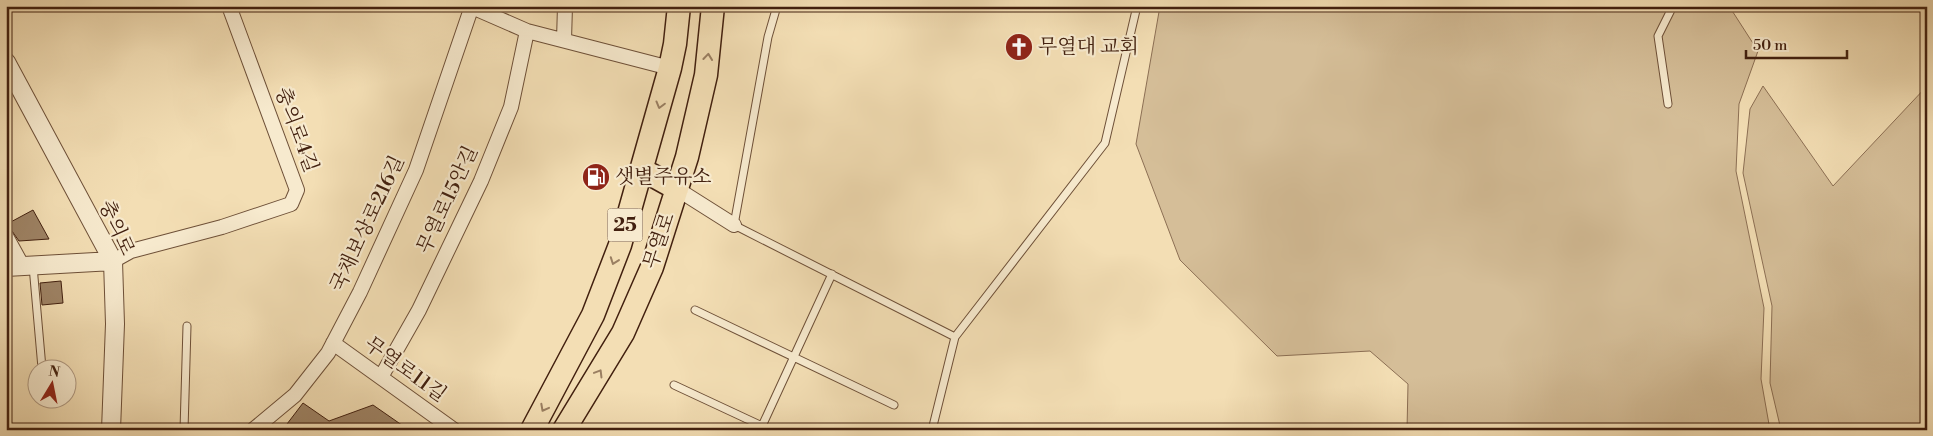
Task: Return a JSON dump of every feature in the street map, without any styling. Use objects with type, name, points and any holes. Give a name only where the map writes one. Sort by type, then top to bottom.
[{"type":"main road","name":"무열로","points":[[532,430],[593,316],[620,245],[670,68],[675,44],[679,6]]},
{"type":"main road","name":"무열로","points":[[564,430],[623,333],[652,267],[687,157],[706,75],[713,6]]},
{"type":"main road","points":[[641,169],[677,189]]},
{"type":"street","name":"충의로4길","points":[[112,261],[131,251],[222,227],[291,204],[297,190],[229,6]]},
{"type":"street","points":[[564,40],[566,6]]},
{"type":"street","points":[[472,7],[527,31],[670,68]]},
{"type":"street","name":"국채보상로216길","points":[[253,430],[295,395],[328,353],[360,292],[416,170],[472,7]]},
{"type":"street","name":"무열로15안길","points":[[380,377],[419,310],[480,181],[511,107],[527,31]]},
{"type":"street","name":"충의로","points":[[6,62],[112,261],[115,324],[111,430]]},
{"type":"street","points":[[677,189],[734,225]]},
{"type":"street","points":[[6,236],[21,266],[112,261]]},
{"type":"street","name":"무열로11길","points":[[333,343],[454,430]]},
{"type":"lane","points":[[777,6],[768,37],[734,225],[955,337]]},
{"type":"lane","points":[[932,430],[955,337],[1105,143],[1137,6]]},
{"type":"lane","points":[[1668,104],[1658,36],[1672,6]]},
{"type":"lane","points":[[21,266],[40,358]]},
{"type":"lane","points":[[674,385],[765,428],[794,357],[832,274]]},
{"type":"lane","points":[[694,310],[894,405]]},
{"type":"lane","points":[[184,430],[187,326]]},
{"type":"shaded area","points":[[1160,6],[1729,6],[1758,51],[1739,104],[1736,171],[1764,308],[1761,379],[1770,430],[1407,430],[1408,384],[1370,351],[1277,356],[1180,260],[1136,144]]},
{"type":"shaded area","points":[[1763,86],[1833,186],[1927,86],[1927,430],[1781,430],[1770,383],[1772,306],[1743,173],[1750,109]]},
{"type":"building","points":[[33,210],[49,239],[19,241],[7,224]]},
{"type":"building","points":[[61,281],[63,303],[42,305],[40,283]]},
{"type":"building","points":[[303,403],[329,421],[373,405],[409,430],[375,430],[371,427],[364,430],[296,430],[287,424]]},
{"type":"place","name":"무열대 교회","points":[[1019,47]]},
{"type":"place","name":"샛별주유소","points":[[596,177]]}]
